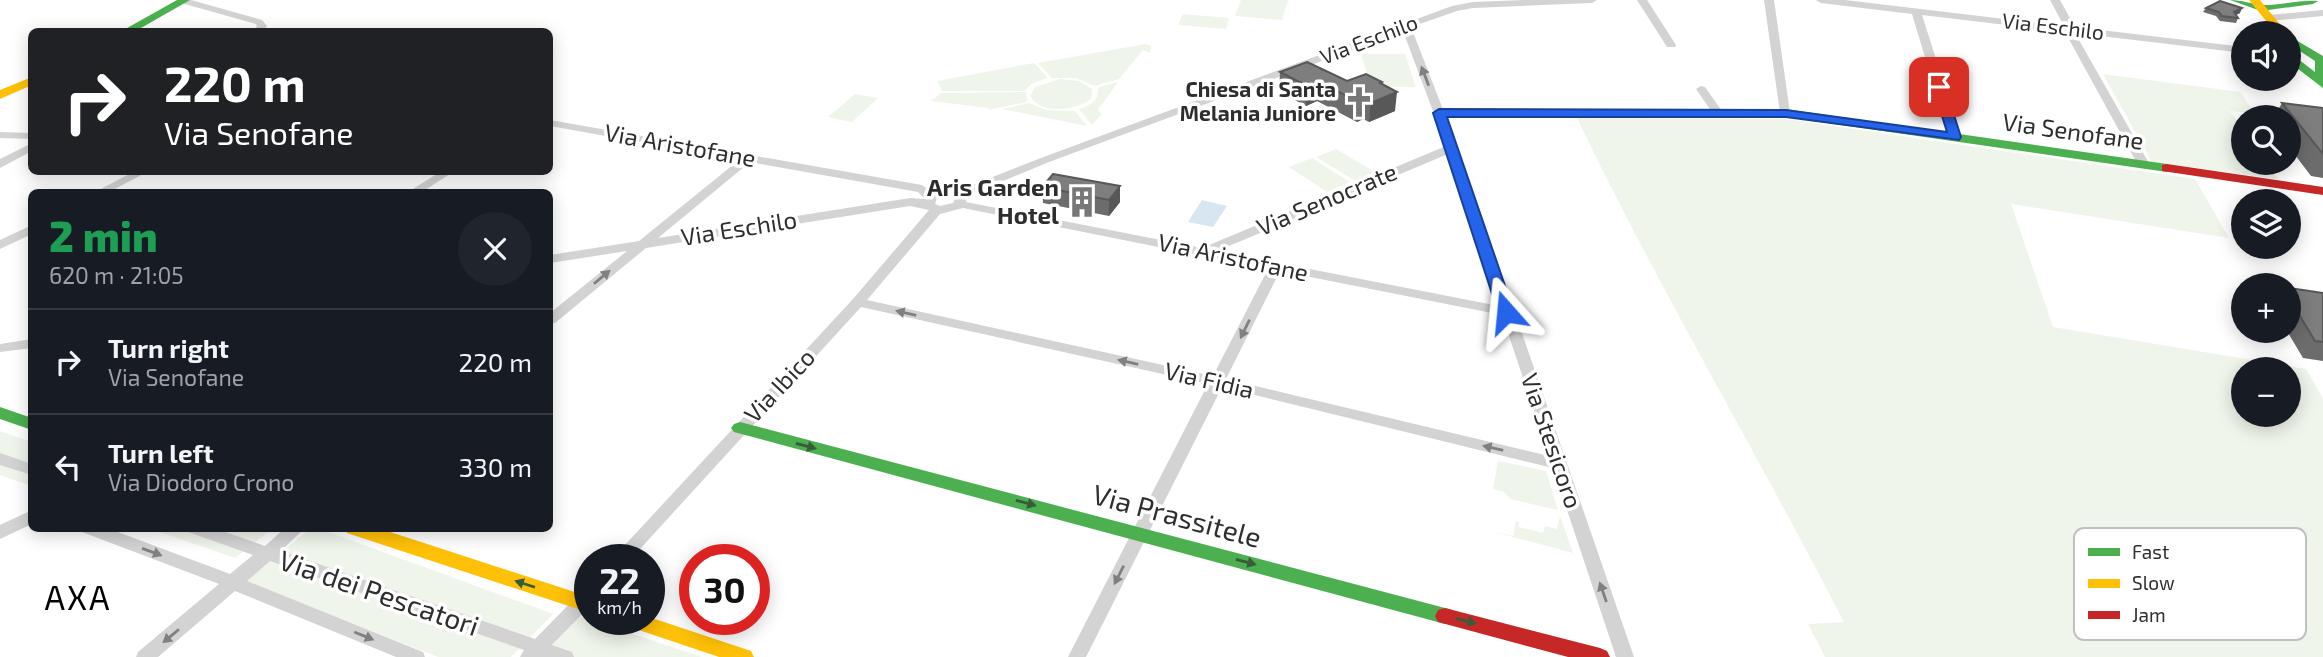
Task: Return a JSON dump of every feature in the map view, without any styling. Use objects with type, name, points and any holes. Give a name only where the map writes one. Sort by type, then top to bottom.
[{"type":"street","points":[[132,28],[185,0],[259,22],[260,28]]},
{"type":"street","name":"Via Eschilo","points":[[553,259],[910,202],[932,204],[950,210],[978,186],[1466,6],[1592,0]]},
{"type":"street","points":[[1642,0],[1671,45]]},
{"type":"street","points":[[1769,0],[1786,113]]},
{"type":"street","name":"Via Eschilo","points":[[1821,0],[2231,48]]},
{"type":"street","points":[[2055,0],[2144,165]]},
{"type":"street","points":[[2235,0],[2262,9],[2315,4]]},
{"type":"street","points":[[1916,11],[1955,137]]},
{"type":"street","name":"Via Stesicoro","points":[[1406,26],[1452,148],[1625,657]]},
{"type":"street","points":[[2301,47],[2319,59],[2322,82]]},
{"type":"street","points":[[2301,58],[2319,59]]},
{"type":"street","points":[[2301,65],[2322,82]]},
{"type":"street","points":[[0,95],[28,81]]},
{"type":"street","points":[[1701,89],[1718,113]]},
{"type":"street","name":"Via Senofane","points":[[1439,113],[1786,113],[2323,191]]},
{"type":"street","name":"Via Aristofane","points":[[553,124],[922,189],[932,204]]},
{"type":"street","points":[[0,135],[28,136]]},
{"type":"street","points":[[0,164],[28,148]]},
{"type":"street","name":"Via Senocrate","points":[[1203,252],[1452,148]]},
{"type":"street","points":[[553,318],[748,158]]},
{"type":"street","points":[[107,189],[135,175]]},
{"type":"street","points":[[419,189],[442,175]]},
{"type":"street","name":"Via Aristofane","points":[[960,200],[1275,268],[1506,312]]},
{"type":"street","name":"Via Ibico","points":[[635,544],[858,302],[932,204]]},
{"type":"street","points":[[0,245],[28,231]]},
{"type":"street","points":[[1077,657],[1275,268]]},
{"type":"street","name":"Via Fidia","points":[[858,302],[1219,382],[1559,464]]},
{"type":"street","points":[[0,348],[28,344]]},
{"type":"street","points":[[0,413],[28,423]]},
{"type":"street","name":"Via Prassitele","points":[[740,428],[1600,657]]},
{"type":"street","points":[[0,459],[28,469]]},
{"type":"street","points":[[0,533],[28,518]]},
{"type":"street","points":[[99,532],[234,583],[416,657]]},
{"type":"street","name":"Via dei Pescatori","points":[[205,532],[534,652],[565,657]]},
{"type":"street","points":[[145,657],[292,532]]},
{"type":"street","points":[[367,532],[574,596]]},
{"type":"street","points":[[534,652],[574,613]]},
{"type":"street","points":[[665,630],[744,657]]},
{"type":"shaded area","points":[[1241,0],[1288,0],[1282,20],[1235,16]]},
{"type":"shaded area","points":[[1183,14],[1229,18],[1226,29],[1178,25]]},
{"type":"shaded area","points":[[1146,44],[1151,46],[1150,53],[1143,50],[1119,79],[1095,86],[1076,78],[1052,78],[1038,63]]},
{"type":"shaded area","points":[[1361,54],[1405,54],[1416,87],[1371,87]]},
{"type":"shaded area","points":[[1034,63],[1048,78],[1031,84],[1025,91],[942,91],[937,81]]},
{"type":"shaded area","points":[[2103,74],[2240,92],[2249,105],[2231,105],[2231,173],[2152,162]]},
{"type":"shaded area","points":[[1060,79],[1079,81],[1092,89],[1091,99],[1076,106],[1059,109],[1042,106],[1030,96],[1035,87]]},
{"type":"shaded area","points":[[1118,82],[1098,110],[1102,114],[1092,125],[1079,109],[1093,102],[1098,87]]},
{"type":"shaded area","points":[[1026,92],[1027,102],[988,110],[989,108],[931,101],[941,93]]},
{"type":"shaded area","points":[[855,94],[878,98],[852,122],[828,117]]},
{"type":"shaded area","points":[[1029,103],[1046,110],[1075,111],[1087,126],[1002,109]]},
{"type":"shaded area","points":[[1577,118],[1786,119],[2195,179],[2229,238],[2011,204],[2053,327],[2234,357],[2231,357],[2231,427],[2301,427],[2301,368],[2306,369],[2323,399],[2323,657],[1825,657],[1808,624],[1844,622],[1608,182]]},
{"type":"shaded area","points":[[1336,149],[1375,172],[1355,181],[1316,157]]},
{"type":"shaded area","points":[[1312,158],[1350,182],[1327,192],[1289,167]]},
{"type":"shaded area","points":[[2248,175],[2275,175],[2278,179]]},
{"type":"shaded area","points":[[1202,200],[1227,206],[1213,227],[1188,222]]},
{"type":"shaded area","points":[[0,431],[28,441],[28,485],[0,475]]},
{"type":"shaded area","points":[[1498,461],[1546,471],[1558,510],[1510,499],[1504,492],[1493,489]]},
{"type":"shaded area","points":[[1560,516],[1573,553],[1491,531],[1513,536],[1516,521],[1519,522],[1519,527],[1543,533],[1545,526],[1557,529]]},
{"type":"shaded area","points":[[160,532],[268,532],[235,558]]},
{"type":"shaded area","points":[[306,532],[328,532],[553,614],[511,657],[438,657],[245,581]]},
{"type":"shaded area","points":[[574,622],[574,635],[636,635],[702,657],[542,657]]},
{"type":"building","points":[[2220,1],[2242,8],[2234,12],[2238,18],[2222,16],[2219,12],[2206,8]]},
{"type":"building","points":[[1307,62],[1347,81],[1366,74],[1397,92],[1371,103],[1365,100],[1359,102],[1319,82],[1307,86],[1280,72]]},
{"type":"building","points":[[2301,105],[2323,108],[2323,154],[2301,127]]},
{"type":"building","points":[[1053,174],[1120,186],[1109,200],[1042,187]]},
{"type":"building","points":[[2301,290],[2323,293],[2323,342],[2315,341],[2301,318]]},
{"type":"traffic: fast","points":[[132,28],[185,0]]},
{"type":"traffic: fast","points":[[2235,0],[2261,8],[2313,1]]},
{"type":"traffic: fast","points":[[2301,47],[2321,60],[2321,81]]},
{"type":"traffic: fast","points":[[2301,67],[2323,84]]},
{"type":"traffic: fast","points":[[1439,113],[1785,113],[2167,168]]},
{"type":"traffic: fast","points":[[0,413],[28,423]]},
{"type":"traffic: fast","points":[[740,428],[1445,616]]},
{"type":"traffic: slow","points":[[2254,0],[2272,21]]},
{"type":"traffic: slow","points":[[0,95],[28,82]]},
{"type":"traffic: slow","points":[[366,532],[574,600]]},
{"type":"traffic: slow","points":[[665,630],[744,657]]},
{"type":"traffic: jam","points":[[2167,168],[2323,191]]},
{"type":"traffic: jam","points":[[1445,616],[1600,657]]},
{"type":"place","name":"Chiesa di Santa Melania Juniore","points":[[1359,102]]},
{"type":"place","name":"Aris Garden Hotel","points":[[1082,202]]},
{"type":"district","name":"AXA","points":[[78,598]]},
{"type":"route","points":[[1506,312],[1439,113],[1786,113],[1955,137],[1939,87]]}]
